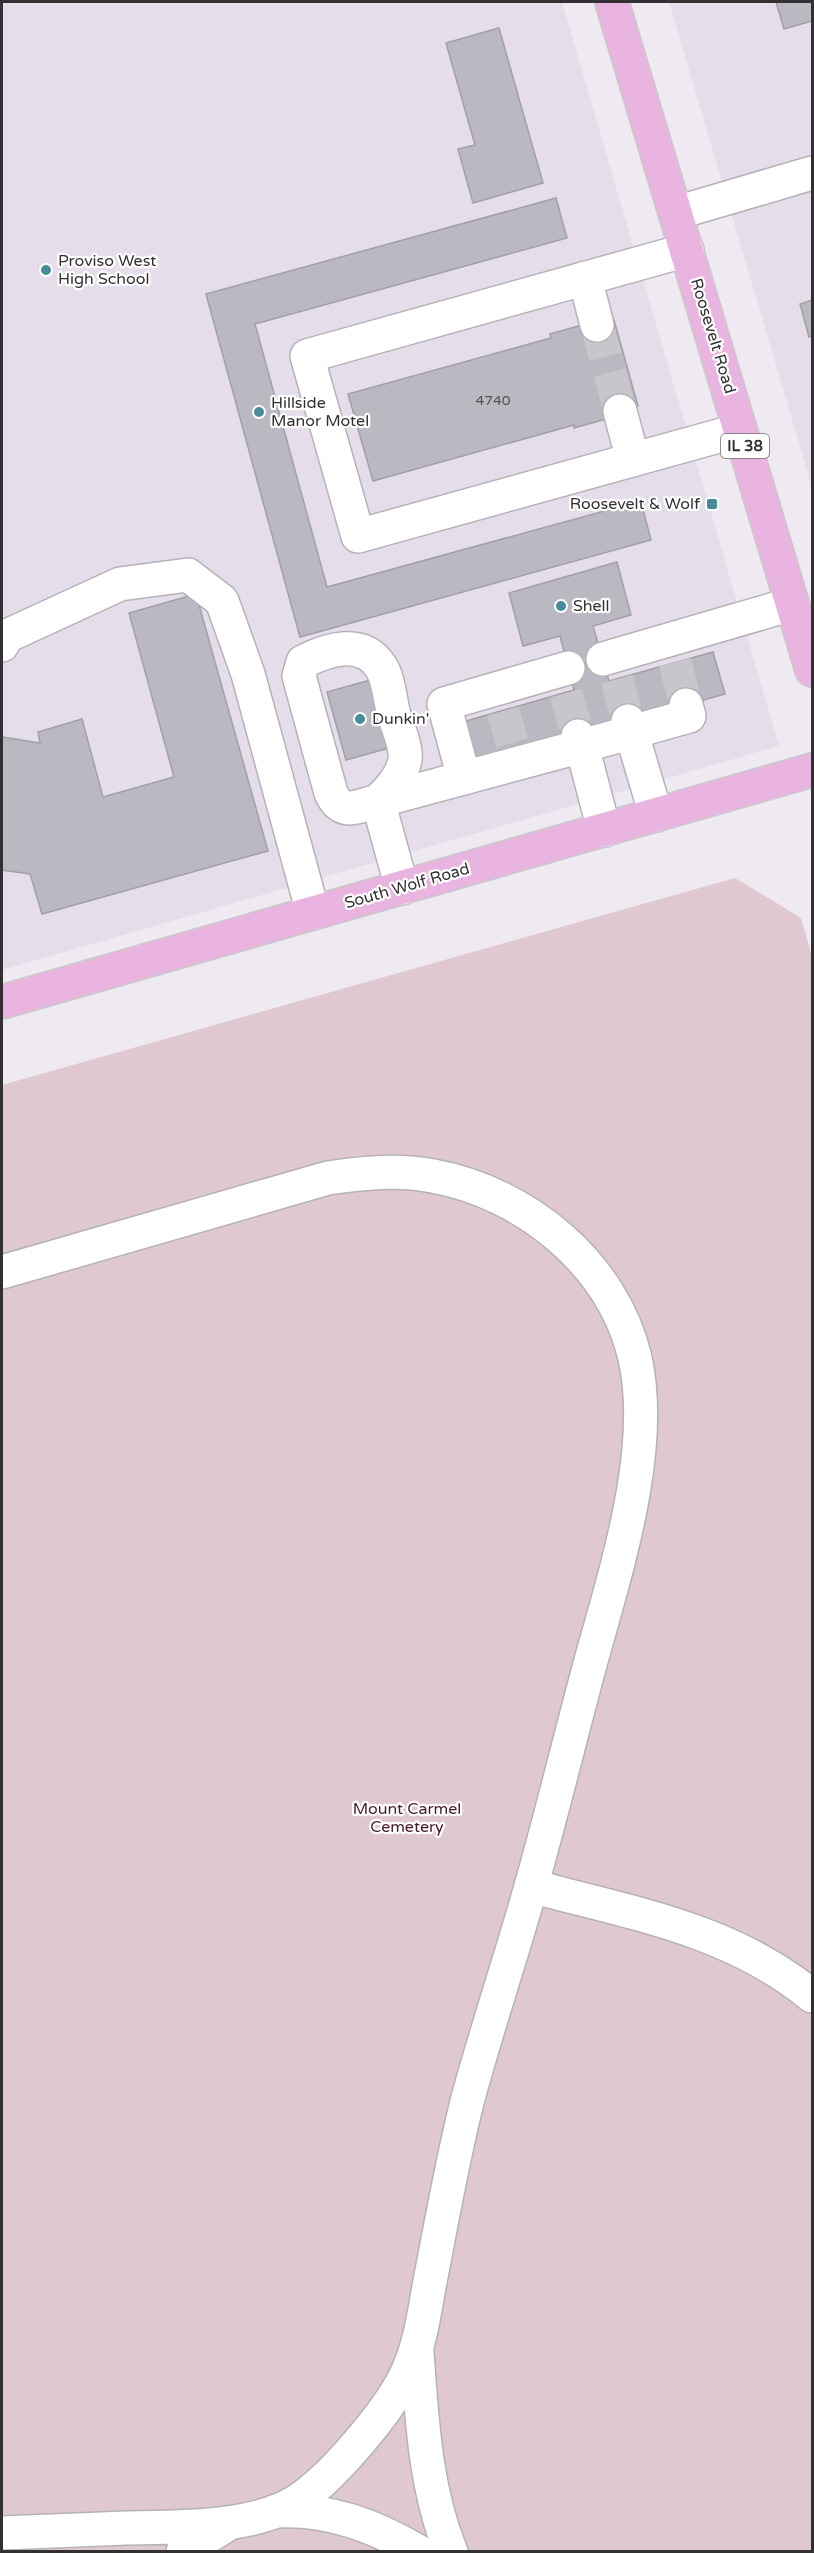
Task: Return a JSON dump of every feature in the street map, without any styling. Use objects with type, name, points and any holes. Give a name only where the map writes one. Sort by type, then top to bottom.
[{"type":"main road","name":"Roosevelt Road","points":[[612,2],[813,670]]},
{"type":"main road","name":"South Wolf Road","points":[[2,1002],[813,770]]},
{"type":"street","points":[[676,213],[813,173]]},
{"type":"street","points":[[687,250],[307,356],[358,536],[741,430]]},
{"type":"street","points":[[585,279],[597,325]]},
{"type":"street","points":[[620,411],[633,460]]},
{"type":"street","points":[[2,645],[7,636],[120,584],[188,576],[222,602],[248,674],[313,913]]},
{"type":"street","points":[[610,665],[672,651],[792,604]]},
{"type":"street","points":[[378,801],[399,780],[405,757],[382,668],[369,653],[358,648],[347,648],[303,662],[299,676],[331,793],[335,802],[345,809],[378,801],[464,778],[517,758],[630,727],[689,716],[686,705]]},
{"type":"street","points":[[464,778],[444,704],[501,700],[564,677]]},
{"type":"street","points":[[630,727],[656,815]]},
{"type":"street","points":[[580,741],[604,830]]},
{"type":"street","points":[[378,801],[402,888]]},
{"type":"street","points":[[2,1272],[328,1178],[363,1173],[401,1172],[433,1176],[498,1196],[558,1235],[584,1261],[609,1292],[624,1325],[635,1358],[640,1430],[636,1467],[616,1569],[531,1886],[468,2101],[451,2174],[417,2349],[406,2377],[361,2440],[301,2499],[274,2511],[203,2526],[2,2533]]},
{"type":"street","points":[[531,1886],[699,1931],[745,1952],[813,1996]]},
{"type":"street","points":[[417,2349],[426,2453],[432,2485],[451,2552]]},
{"type":"street","points":[[274,2511],[301,2510],[337,2516],[379,2530],[419,2552]]},
{"type":"street","points":[[183,2552],[197,2541],[234,2521]]},
{"type":"shaded area","points":[[2,2],[562,2],[779,746],[2,970]]},
{"type":"shaded area","points":[[669,2],[812,2],[812,487]]},
{"type":"green space","name":"Mount Carmel Cemetery","points":[[735,878],[801,918],[812,957],[812,2551],[2,2552],[2,1085]]},
{"type":"building","points":[[776,2],[812,2],[812,21],[784,29]]},
{"type":"building","points":[[499,28],[543,183],[473,203],[458,149],[475,145],[446,43]]},
{"type":"building","name":"Hillside Manor Motel","points":[[556,198],[567,238],[255,324],[327,587],[641,501],[651,540],[300,637],[206,294]]},
{"type":"building","name":"Hillside Manor Motel","points":[[556,198],[567,238],[255,324],[327,587],[641,501],[651,540],[300,637],[206,294]]},
{"type":"building","points":[[812,300],[812,336],[809,337],[800,304]]},
{"type":"building","name":"Hillside Manor Motel","points":[[614,320],[638,406],[616,412],[617,416],[574,428],[574,425],[373,481],[348,394],[551,338],[550,334],[589,323],[590,327]]},
{"type":"building","name":"Hillside Manor Motel","points":[[614,320],[638,406],[616,412],[617,416],[574,428],[574,425],[373,481],[348,394],[551,338],[550,334],[589,323],[590,327]]},
{"type":"building","name":"Shell","points":[[617,562],[631,615],[593,626],[609,681],[713,652],[725,694],[478,764],[466,721],[574,690],[560,636],[523,646],[509,593]]},
{"type":"building","points":[[196,594],[268,851],[42,914],[30,874],[2,870],[2,737],[40,743],[38,732],[82,719],[103,797],[174,777],[129,613]]},
{"type":"building","name":"Dunkin'","points":[[374,679],[393,747],[346,760],[327,692]]},
{"type":"tunnel","points":[[597,325],[620,411]]},
{"type":"tunnel","points":[[675,662],[686,705]]},
{"type":"tunnel","points":[[617,679],[628,721]]},
{"type":"tunnel","points":[[566,693],[578,736]]},
{"type":"tunnel","points":[[503,711],[515,753]]},
{"type":"place","name":"Proviso West High School","points":[[46,270]]},
{"type":"place","name":"Hillside Manor Motel","points":[[259,412]]},
{"type":"place","name":"Roosevelt & Wolf","points":[[712,504]]},
{"type":"place","name":"Shell","points":[[561,606]]},
{"type":"place","name":"Dunkin'","points":[[360,719]]}]
